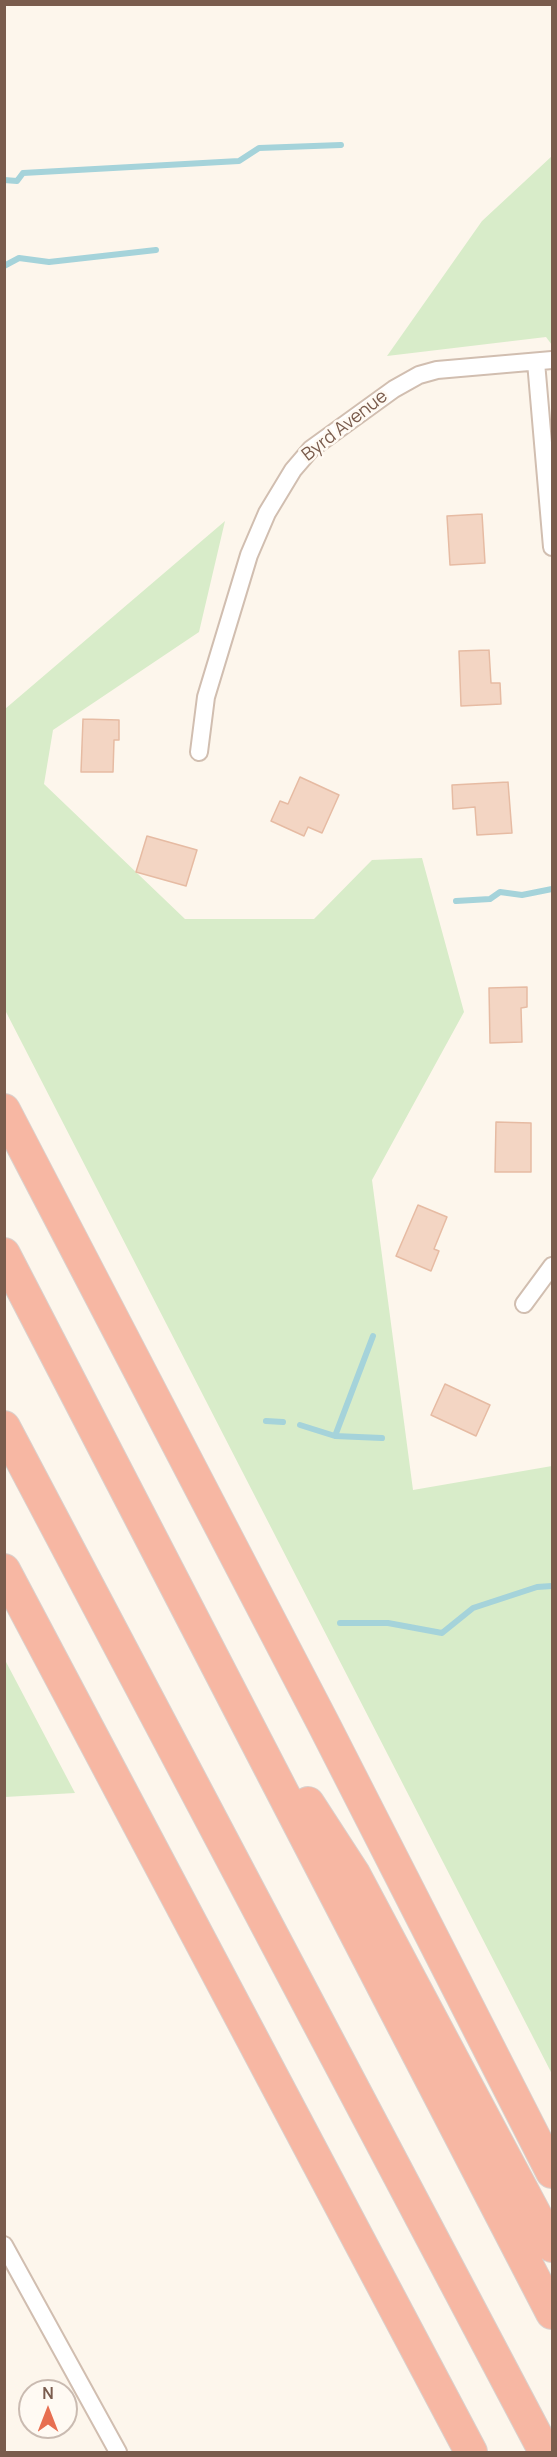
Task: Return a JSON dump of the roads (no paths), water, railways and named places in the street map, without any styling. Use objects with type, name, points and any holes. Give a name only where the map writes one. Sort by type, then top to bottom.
[{"type":"highway","points":[[4,1110],[318,1713],[552,2172]]},
{"type":"highway","points":[[4,1254],[552,2313]]},
{"type":"highway","points":[[4,1427],[545,2452]]},
{"type":"highway","points":[[4,1570],[471,2452]]},
{"type":"highway","points":[[206,1643],[354,1874],[552,2246]]},
{"type":"street","points":[[544,361],[552,547]]},
{"type":"street","name":"Byrd Avenue","points":[[199,752],[206,697],[249,555],[267,513],[293,470],[311,449],[394,389],[419,375],[437,370],[544,361]]},
{"type":"street","points":[[524,1304],[552,1266]]},
{"type":"street","points":[[4,2245],[118,2452]]},
{"type":"waterway","points":[[4,180],[17,181],[23,173],[239,161],[259,148],[341,145]]},
{"type":"waterway","points":[[4,266],[19,258],[49,262],[156,250]]},
{"type":"waterway","points":[[456,901],[490,899],[500,892],[522,895],[552,889]]},
{"type":"waterway","points":[[335,1436],[373,1336]]},
{"type":"waterway","points":[[266,1421],[283,1422]]},
{"type":"waterway","points":[[300,1425],[335,1436],[382,1438]]},
{"type":"waterway","points":[[340,1623],[388,1623],[442,1633],[473,1608],[537,1587],[552,1586]]}]
